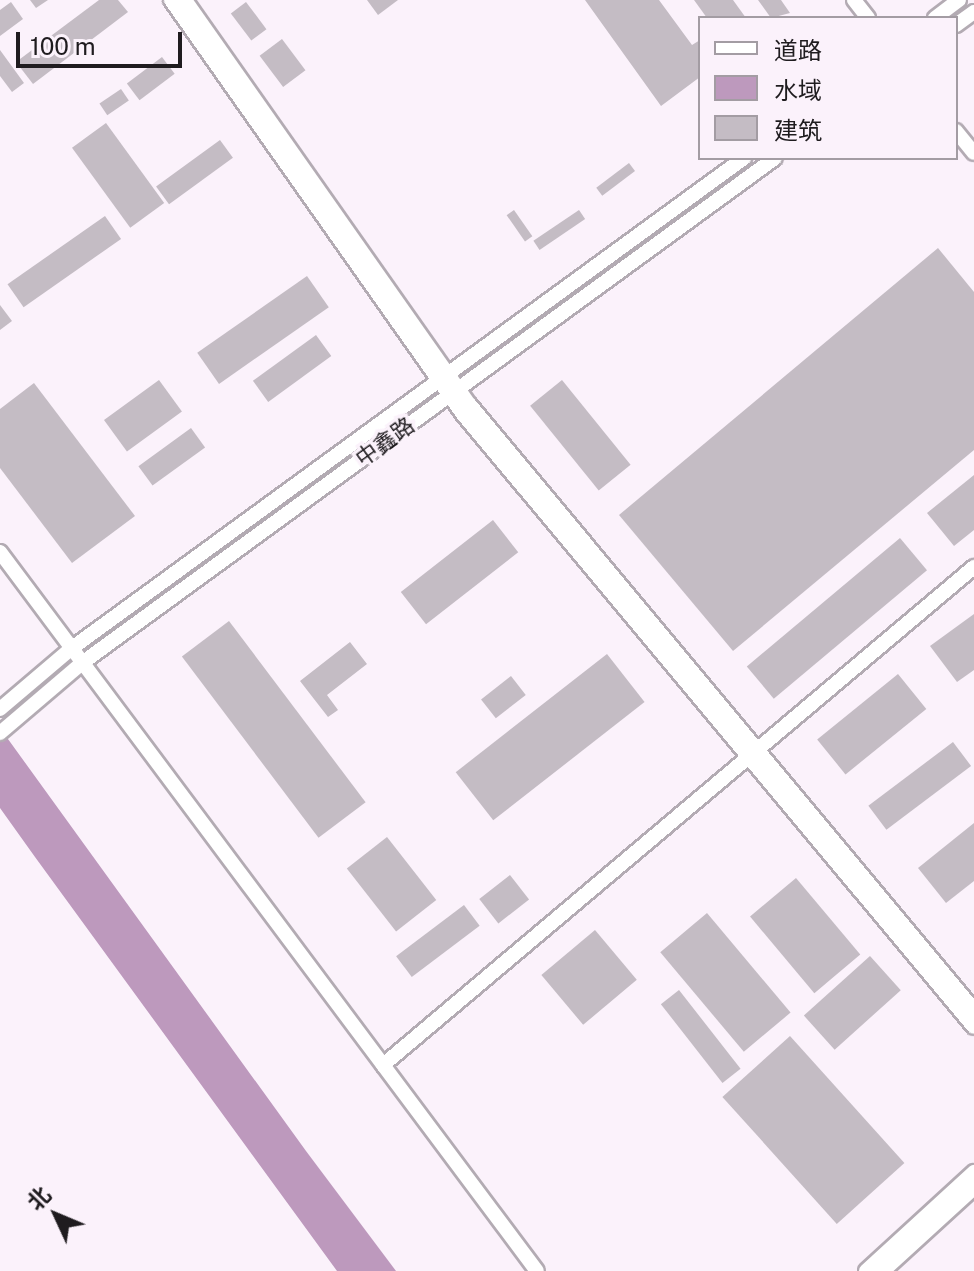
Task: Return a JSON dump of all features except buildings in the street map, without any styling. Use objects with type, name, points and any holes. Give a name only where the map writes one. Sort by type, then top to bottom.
[{"type":"street","points":[[171,0],[453,392],[752,752],[974,1027]]},
{"type":"street","points":[[185,0],[442,377]]},
{"type":"street","points":[[854,0],[866,16]]},
{"type":"street","points":[[938,16],[959,0]]},
{"type":"street","points":[[958,133],[974,153]]},
{"type":"street","name":"中鑫路","points":[[0,709],[72,648],[741,160]]},
{"type":"street","name":"中鑫路","points":[[0,733],[82,663],[772,160]]},
{"type":"street","points":[[0,552],[537,1271]]},
{"type":"street","points":[[383,1065],[974,567]]},
{"type":"street","points":[[752,752],[974,1010]]},
{"type":"street","points":[[866,1271],[974,1172]]},
{"type":"street","points":[[883,1271],[974,1188]]},
{"type":"water","points":[[0,728],[396,1271],[337,1271],[35,857],[0,808]]}]
